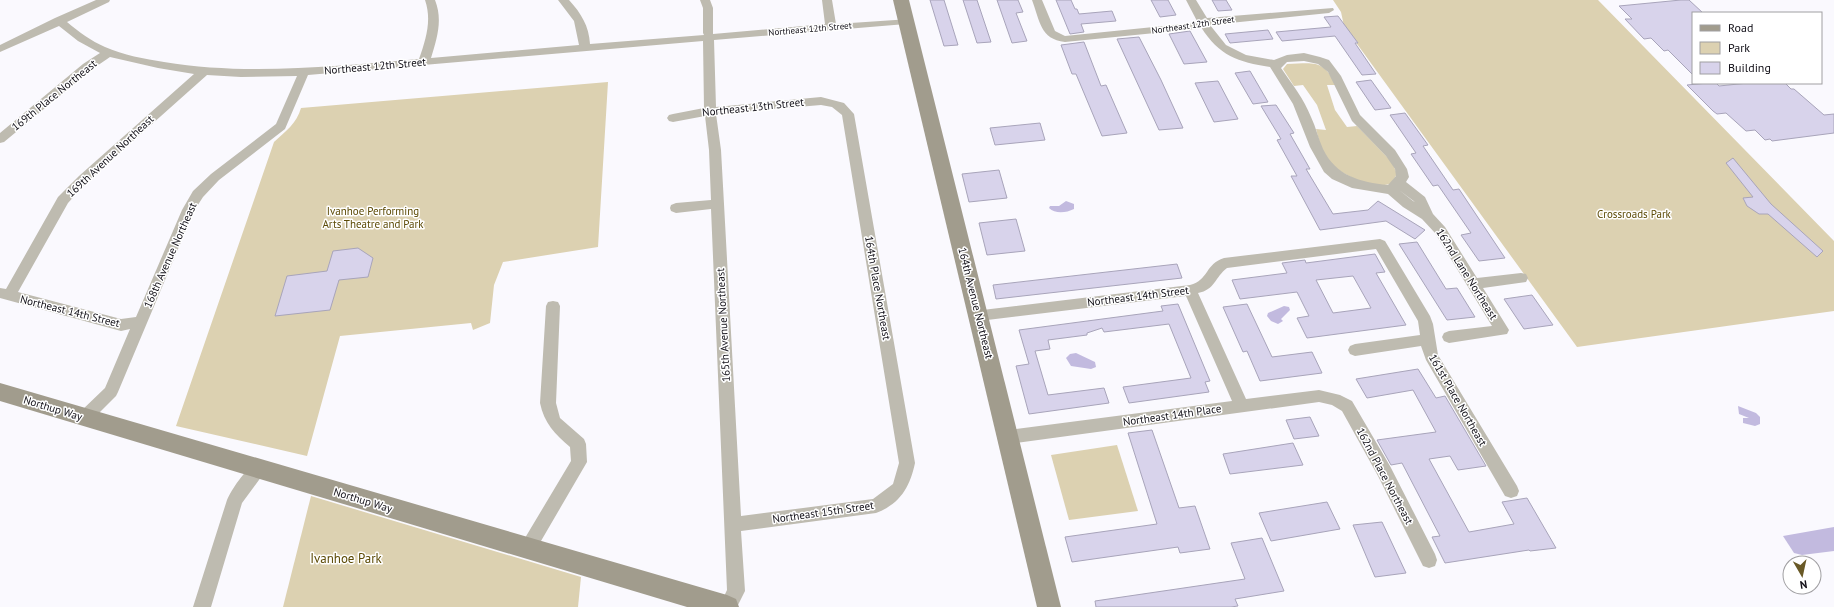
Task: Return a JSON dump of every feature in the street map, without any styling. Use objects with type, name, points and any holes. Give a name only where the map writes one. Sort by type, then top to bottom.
[{"type":"street","points":[[0,49],[59,20],[105,0]]},
{"type":"street","points":[[424,62],[434,25],[435,15],[430,0]]},
{"type":"street","points":[[563,0],[580,21],[584,32],[585,48]]},
{"type":"street","name":"165th Avenue Northeast","points":[[705,0],[708,8],[710,111],[715,150],[718,204],[736,590],[728,607]]},
{"type":"street","points":[[827,0],[832,27]]},
{"type":"street","name":"164th Avenue Northeast","points":[[901,0],[1009,437],[1049,607]]},
{"type":"street","name":"Northeast 12th Street","points":[[1037,0],[1050,33],[1058,38],[1196,26],[1204,22],[1329,10]]},
{"type":"street","points":[[1191,0],[1220,47],[1229,54],[1257,62],[1276,64],[1283,59],[1304,57],[1317,59],[1327,64],[1339,82],[1349,108],[1361,124],[1397,161],[1403,170],[1404,177],[1395,186],[1356,186],[1336,176],[1317,150],[1303,110],[1275,68],[1276,64]]},
{"type":"street","name":"Northeast 12th Street","points":[[59,20],[76,36],[108,53],[154,64],[203,72],[252,75],[304,72],[906,21]]},
{"type":"street","name":"169th Place Northeast","points":[[0,139],[87,67],[108,53]]},
{"type":"street","name":"169th Avenue Northeast","points":[[5,294],[63,200],[83,179],[203,72]]},
{"type":"street","name":"168th Avenue Northeast","points":[[85,417],[111,392],[188,210],[198,194],[215,178],[281,126],[304,72]]},
{"type":"street","name":"Northeast 13th Street","points":[[673,118],[710,111],[810,102],[834,103]]},
{"type":"street","name":"164th Place Northeast","points":[[834,103],[843,107],[848,114],[907,463],[903,481]]},
{"type":"street","name":"162nd Lane Northeast","points":[[1395,186],[1408,204],[1427,216],[1440,230],[1472,284],[1502,330],[1449,337]]},
{"type":"street","points":[[676,208],[718,204]]},
{"type":"street","name":"Northeast 14th Street","points":[[979,315],[1190,290],[1203,287],[1209,281],[1214,270],[1224,263],[1380,244]]},
{"type":"street","name":"161st Place Northeast","points":[[1380,244],[1425,320],[1428,330],[1426,340],[1431,356],[1511,491]]},
{"type":"street","points":[[1472,284],[1521,278]]},
{"type":"street","points":[[1190,290],[1242,406]]},
{"type":"street","name":"Northeast 14th Street","points":[[5,294],[121,325],[140,322]]},
{"type":"street","points":[[528,548],[579,462],[578,444],[559,429],[550,416],[548,403],[553,306]]},
{"type":"street","points":[[1355,350],[1426,340]]},
{"type":"street","name":"Northup Way","points":[[0,392],[728,607]]},
{"type":"street","name":"Northeast 14th Place","points":[[1009,437],[1319,396],[1335,399]]},
{"type":"street","name":"162nd Place Northeast","points":[[1335,399],[1347,406],[1384,471],[1429,560]]},
{"type":"street","points":[[202,607],[235,500],[258,469]]},
{"type":"street","name":"Northeast 15th Street","points":[[733,525],[876,506],[895,494],[903,481]]},
{"type":"green space","name":"Crossroads Park","points":[[1333,0],[1598,0],[1834,241],[1834,311],[1577,347],[1344,26],[1341,12]]},
{"type":"green space","points":[[1287,64],[1317,64],[1327,71],[1336,85],[1327,85],[1335,110],[1347,127],[1357,126],[1392,162],[1397,174],[1391,184],[1378,186],[1363,184],[1333,167],[1321,148],[1316,129],[1326,130],[1317,105],[1303,85],[1294,86],[1283,69]]},
{"type":"green space","name":"Ivanhoe Performing Arts Theatre and Park","points":[[608,82],[598,247],[503,262],[494,285],[490,323],[473,330],[471,323],[340,336],[307,456],[176,426],[274,142],[294,123],[301,108]]},
{"type":"green space","points":[[1117,445],[1138,511],[1069,520],[1051,455]]},
{"type":"green space","name":"Ivanhoe Park","points":[[311,496],[581,577],[578,607],[283,607]]},
{"type":"shaded area","points":[[1066,201],[1074,204],[1074,209],[1061,212],[1051,210],[1049,208],[1050,206],[1059,206]]},
{"type":"shaded area","points":[[1284,306],[1289,307],[1290,310],[1281,319],[1283,321],[1278,324],[1271,321],[1267,316],[1268,313]]},
{"type":"shaded area","points":[[1076,353],[1095,362],[1096,367],[1091,369],[1071,366],[1066,358],[1070,354]]},
{"type":"shaded area","points":[[1738,406],[1756,413],[1760,417],[1760,424],[1755,426],[1743,423],[1743,418],[1749,418],[1739,414]]},
{"type":"shaded area","points":[[1834,527],[1834,551],[1802,555],[1794,553],[1783,536]]},
{"type":"building","points":[[930,0],[944,0],[958,45],[944,46]]},
{"type":"building","points":[[963,0],[977,0],[991,42],[977,43]]},
{"type":"building","points":[[997,0],[1018,0],[1023,12],[1016,13],[1027,41],[1012,43]]},
{"type":"building","points":[[1056,0],[1071,0],[1079,14],[1112,11],[1116,21],[1081,24],[1084,32],[1070,34]]},
{"type":"building","points":[[1151,0],[1168,0],[1176,15],[1160,17]]},
{"type":"building","points":[[1212,0],[1226,0],[1232,10],[1218,11]]},
{"type":"building","points":[[1689,0],[1702,12],[1692,12],[1692,74],[1668,50],[1664,51],[1651,38],[1644,39],[1625,19],[1632,19],[1619,6]]},
{"type":"building","points":[[1338,16],[1358,43],[1355,43],[1376,74],[1362,75],[1335,36],[1282,41],[1276,32],[1331,27],[1324,17]]},
{"type":"building","points":[[1268,30],[1273,39],[1230,43],[1225,34]]},
{"type":"building","points":[[1190,31],[1207,62],[1184,64],[1169,34]]},
{"type":"building","points":[[1139,37],[1183,128],[1159,130],[1117,39]]},
{"type":"building","points":[[1084,42],[1101,86],[1106,85],[1127,133],[1102,136],[1076,74],[1072,74],[1061,45]]},
{"type":"building","points":[[1250,71],[1268,102],[1253,104],[1235,73]]},
{"type":"building","points":[[1371,80],[1391,108],[1375,110],[1356,82]]},
{"type":"building","points":[[1218,81],[1238,119],[1214,122],[1195,83]]},
{"type":"building","points":[[1717,84],[1719,86],[1738,84],[1786,84],[1824,115],[1834,114],[1834,133],[1772,141],[1770,139],[1765,140],[1755,130],[1746,131],[1726,113],[1717,114],[1687,85]]},
{"type":"building","points":[[1276,105],[1294,133],[1290,134],[1310,169],[1306,169],[1333,214],[1368,210],[1378,201],[1425,230],[1415,239],[1386,221],[1320,230],[1291,176],[1297,176],[1277,140],[1281,139],[1261,106]]},
{"type":"building","points":[[1405,113],[1428,145],[1423,146],[1453,190],[1459,189],[1505,258],[1479,261],[1461,235],[1471,233],[1438,185],[1433,186],[1411,154],[1416,153],[1390,115]]},
{"type":"building","points":[[1040,123],[1045,140],[995,145],[990,128]]},
{"type":"building","points":[[1733,158],[1771,204],[1823,251],[1817,257],[1768,214],[1759,214],[1747,206],[1743,198],[1753,197],[1726,163]]},
{"type":"building","points":[[999,170],[1007,198],[969,202],[962,174]]},
{"type":"building","points":[[1016,219],[1025,251],[987,255],[979,223]]},
{"type":"building","points":[[1417,242],[1446,289],[1457,288],[1475,317],[1447,320],[1399,244]]},
{"type":"building","points":[[358,248],[373,258],[368,277],[339,280],[330,310],[275,316],[287,276],[327,271],[333,251]]},
{"type":"building","points":[[1375,254],[1385,272],[1376,273],[1406,325],[1307,338],[1297,318],[1309,316],[1297,292],[1240,299],[1232,280],[1287,273],[1282,263],[1305,260],[1306,263]],"holes":[[[1353,276],[1371,308],[1333,313],[1316,280]]]},
{"type":"building","points":[[1177,264],[1182,278],[996,299],[993,285]]},
{"type":"building","points":[[1532,295],[1553,325],[1524,329],[1504,299]]},
{"type":"building","points":[[1178,304],[1210,381],[1205,382],[1209,392],[1129,403],[1123,387],[1191,378],[1169,324],[1104,332],[1102,328],[1087,333],[1087,335],[1048,340],[1050,349],[1035,351],[1048,395],[1104,388],[1109,403],[1029,414],[1016,366],[1029,364],[1019,330],[1163,311],[1161,306]]},
{"type":"building","points":[[1247,304],[1272,357],[1312,352],[1322,373],[1260,381],[1247,351],[1243,352],[1223,307]]},
{"type":"building","points":[[1418,369],[1436,398],[1445,396],[1486,466],[1458,470],[1450,456],[1429,459],[1469,532],[1514,524],[1502,502],[1527,498],[1556,548],[1529,550],[1445,563],[1432,537],[1440,536],[1402,463],[1391,465],[1377,440],[1436,432],[1413,390],[1367,398],[1356,379]]},
{"type":"building","points":[[1310,417],[1319,436],[1294,439],[1286,420]]},
{"type":"building","points":[[1152,430],[1179,508],[1195,506],[1210,549],[1180,553],[1178,547],[1072,562],[1065,537],[1157,524],[1128,433]]},
{"type":"building","points":[[1293,443],[1303,465],[1230,474],[1223,454]]},
{"type":"building","points":[[1327,502],[1340,529],[1271,541],[1259,513]]},
{"type":"building","points":[[1382,522],[1406,573],[1375,577],[1353,525]]},
{"type":"building","points":[[1262,538],[1284,591],[1235,599],[1238,606],[1231,607],[1096,607],[1095,601],[1245,579],[1231,543]]}]
